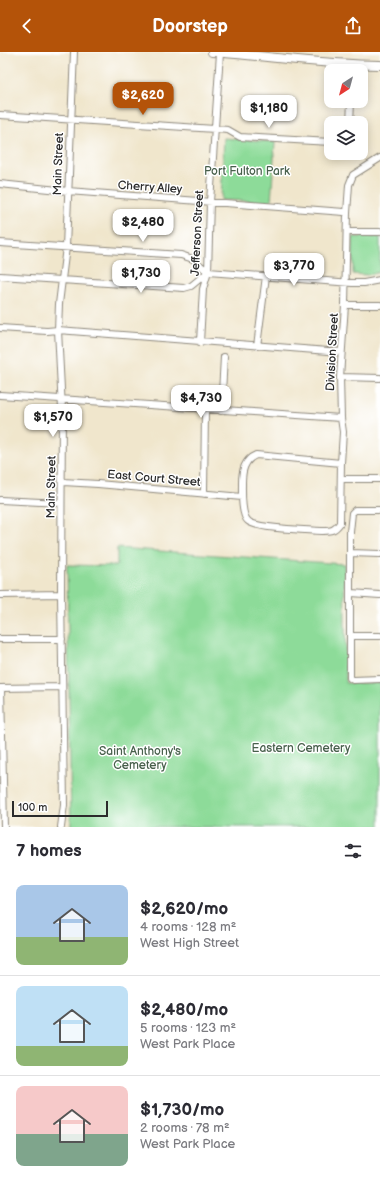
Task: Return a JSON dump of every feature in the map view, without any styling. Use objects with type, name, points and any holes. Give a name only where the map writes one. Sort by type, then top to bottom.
[{"type":"main road","points":[[216,52],[324,64]]},
{"type":"main road","points":[[368,66],[380,65]]},
{"type":"street","name":"Main Street","points":[[61,827],[64,804],[61,594],[63,482],[62,400],[58,330],[59,304],[66,247],[74,52]]},
{"type":"street","name":"Jefferson Street","points":[[200,342],[203,289],[208,272],[210,202],[215,129],[213,99],[216,52]]},
{"type":"street","points":[[0,115],[228,130],[240,137],[324,142]]},
{"type":"street","name":"Division Street","points":[[242,497],[245,516],[248,521],[254,524],[332,531],[340,523],[343,428],[341,418],[340,377],[345,306],[347,213],[350,179],[358,171],[380,158]]},
{"type":"street","name":"Cherry Alley","points":[[0,184],[68,192],[347,213]]},
{"type":"street","points":[[347,232],[380,232]]},
{"type":"street","points":[[0,243],[181,255],[193,259],[208,272],[364,283],[380,280]]},
{"type":"street","points":[[0,276],[184,288],[191,286],[208,272]]},
{"type":"street","points":[[257,346],[266,276]]},
{"type":"street","points":[[345,306],[380,305]]},
{"type":"street","points":[[0,328],[47,331],[58,330],[341,352]]},
{"type":"street","points":[[220,411],[224,357]]},
{"type":"street","points":[[340,377],[380,378]]},
{"type":"street","points":[[0,396],[341,418]]},
{"type":"street","points":[[204,494],[205,410]]},
{"type":"street","points":[[242,497],[242,473],[250,458],[256,455],[341,463]]},
{"type":"street","points":[[342,480],[380,479]]},
{"type":"street","name":"East Court Street","points":[[63,482],[242,497]]},
{"type":"street","points":[[0,500],[62,502]]},
{"type":"street","points":[[380,510],[355,510],[352,513],[350,532],[350,678],[353,680],[380,679]]},
{"type":"street","points":[[350,553],[380,554]]},
{"type":"street","points":[[351,593],[380,594]]},
{"type":"street","points":[[0,595],[61,594]]},
{"type":"street","points":[[351,636],[380,636]]},
{"type":"street","points":[[0,639],[62,639]]},
{"type":"street","points":[[4,827],[0,688],[62,687]]},
{"type":"green space","name":"Port Fulton Park","points":[[224,138],[275,142],[271,202],[221,200]]},
{"type":"green space","points":[[353,237],[380,237],[380,272],[368,275],[353,274]]},
{"type":"green space","name":"Eastern Cemetery","points":[[117,548],[344,564],[346,683],[380,683],[380,827],[71,827],[67,565],[117,566]]},
{"type":"park label","name":"Saint Anthony's Cemetery","points":[[140,758]]}]
